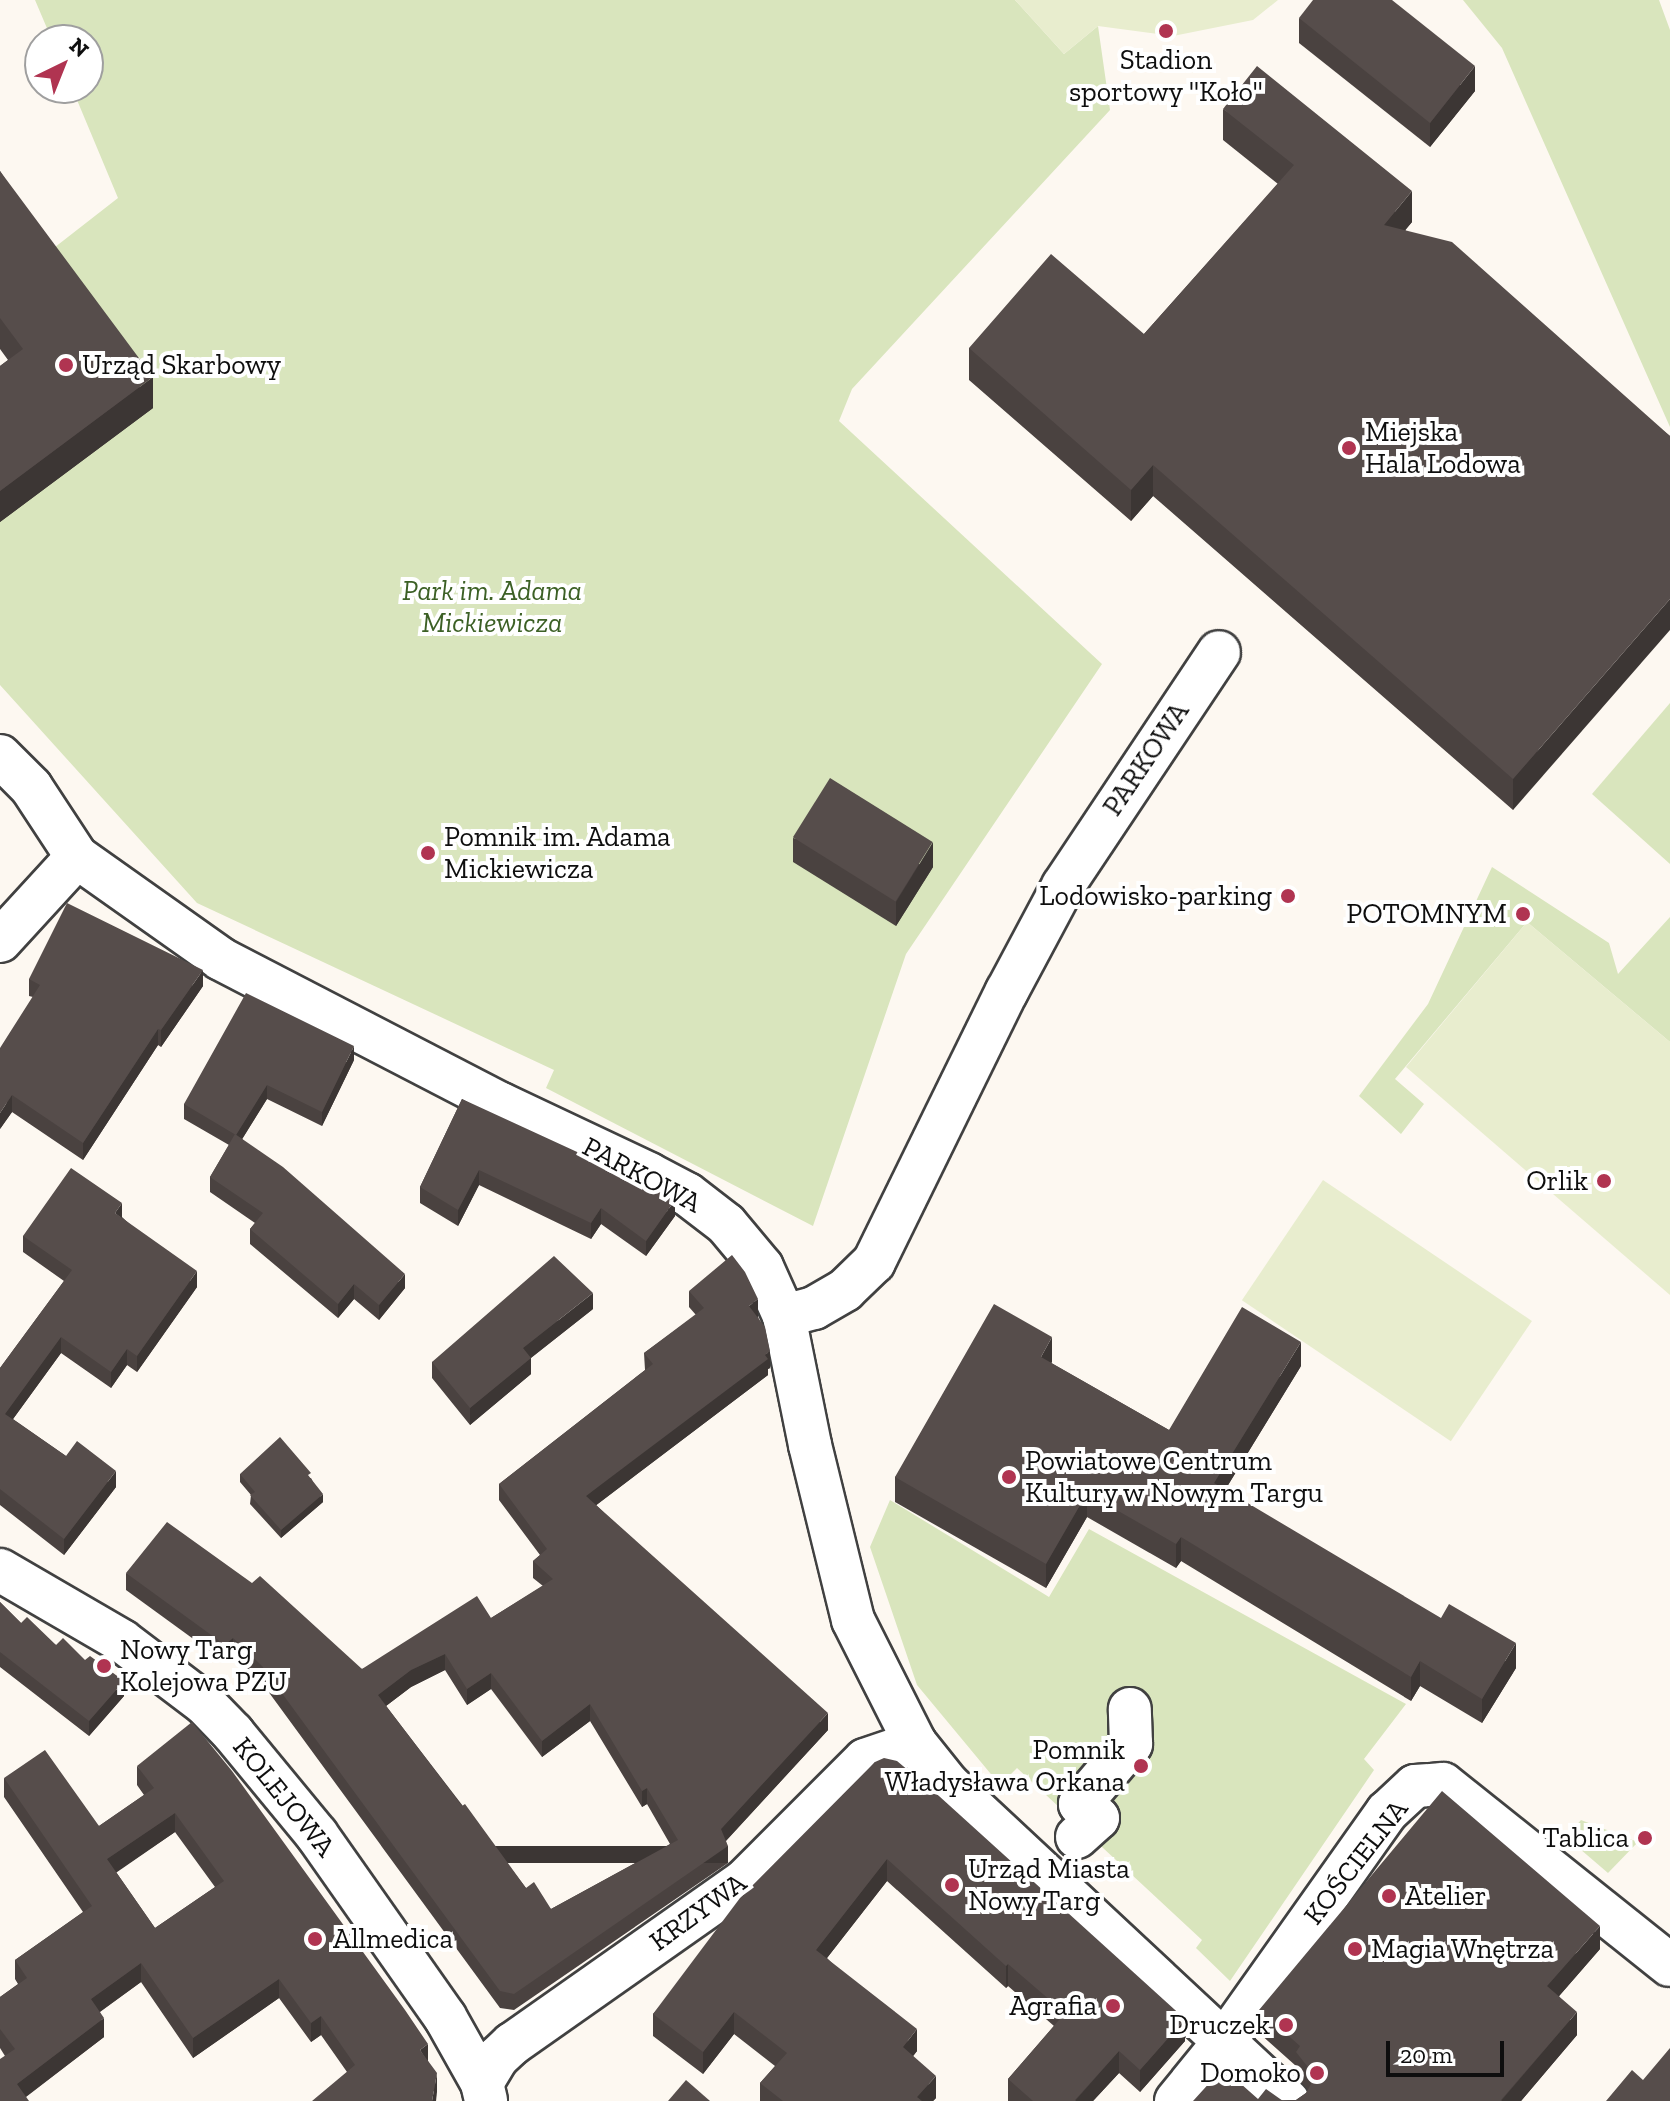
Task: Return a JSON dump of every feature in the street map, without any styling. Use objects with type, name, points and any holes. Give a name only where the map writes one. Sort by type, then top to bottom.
[{"type":"street","name":"PARKOWA","points":[[0,756],[31,787],[77,857],[221,959],[328,1017],[687,1194],[726,1224],[762,1267],[784,1316],[814,1308],[845,1290],[874,1262],[1013,979],[1063,886],[1219,652]]},
{"type":"street","points":[[0,941],[77,857]]},
{"type":"street","points":[[784,1316],[810,1445],[853,1620],[915,1743],[948,1784],[1288,2101]]},
{"type":"street","name":"KOLEJOWA","points":[[0,1570],[122,1641],[204,1703],[233,1733],[317,1835],[445,2017],[484,2092]]},
{"type":"street","points":[[1077,1837],[1098,1818],[1080,1804],[1131,1744],[1130,1709]]},
{"type":"street","name":"KRZYWA","points":[[484,2092],[497,2058],[512,2044],[744,1881],[865,1760],[915,1743]]},
{"type":"street","name":"KOŚCIELNA","points":[[1176,2101],[1224,2042],[1387,1812],[1415,1786],[1443,1784],[1670,1965]]},
{"type":"green space","name":"Park im. Adama Mickiewicza","points":[[35,0],[1015,0],[1064,54],[1098,26],[1110,110],[852,389],[839,421],[1102,664],[906,954],[813,1226],[546,1088],[554,1070],[197,903],[0,685],[0,522],[41,258],[118,198],[79,104],[104,104],[104,24],[45,24]]},
{"type":"green space","name":"Stadion sportowy \"Koło\"","points":[[1015,0],[1278,0],[1253,20],[1173,36],[1098,26],[1064,54]]},
{"type":"green space","points":[[1463,0],[1659,0],[1670,30],[1670,427],[1502,48]]},
{"type":"green space","points":[[1670,703],[1670,864],[1592,794]]},
{"type":"green space","points":[[1492,867],[1609,943],[1618,974],[1670,917],[1670,1042],[1527,922],[1395,1079],[1424,1104],[1401,1134],[1359,1096],[1428,1004]]},
{"type":"green space","name":"Orlik","points":[[1527,922],[1670,1042],[1670,1295],[1406,1067]]},
{"type":"green space","points":[[1323,1180],[1532,1321],[1451,1441],[1242,1300]]},
{"type":"green space","points":[[890,1500],[1049,1597],[1089,1529],[1406,1704],[1364,1759],[1374,1770],[1230,1981],[1196,1948],[1202,1940],[1017,1768],[1000,1785],[917,1685],[870,1547]]},
{"type":"green space","points":[[1581,1820],[1638,1842],[1608,1873],[1566,1837]]},
{"type":"building","points":[[1313,0],[1392,0],[1475,66],[1430,123],[1299,18]]},
{"type":"building","name":"Miejska Hala Lodowa","points":[[1257,66],[1412,191],[1384,225],[1452,242],[1670,436],[1670,599],[1513,779],[1153,465],[1131,490],[969,348],[1051,254],[1144,334],[1294,165],[1223,109]]},
{"type":"building","name":"Urząd Skarbowy","points":[[0,171],[153,377],[0,491],[0,366],[23,349],[0,318]]},
{"type":"building","points":[[830,778],[933,842],[896,901],[793,837]]},
{"type":"building","points":[[67,903],[203,970],[161,1030],[158,1029],[83,1143],[12,1095],[0,1113],[0,1048],[40,985],[29,979]]},
{"type":"building","points":[[246,993],[354,1046],[322,1112],[267,1085],[236,1135],[184,1104]]},
{"type":"building","points":[[462,1099],[675,1200],[646,1241],[601,1208],[591,1223],[479,1170],[458,1210],[420,1187]]},
{"type":"building","points":[[235,1134],[283,1167],[405,1274],[379,1305],[354,1284],[338,1304],[250,1229],[263,1213],[210,1177]]},
{"type":"building","points":[[71,1168],[122,1203],[115,1213],[197,1271],[137,1356],[127,1349],[111,1372],[61,1337],[5,1414],[66,1456],[77,1441],[116,1471],[64,1539],[0,1489],[0,1368],[72,1270],[23,1236]]},
{"type":"building","points":[[732,1255],[745,1272],[758,1299],[749,1306],[765,1327],[770,1351],[765,1355],[768,1359],[586,1496],[828,1713],[721,1829],[728,1846],[514,1994],[500,1991],[262,1666],[233,1638],[225,1645],[126,1573],[167,1522],[252,1583],[260,1576],[362,1669],[477,1596],[491,1618],[553,1579],[533,1561],[547,1549],[499,1484],[653,1364],[644,1353],[704,1308],[689,1291]],"holes":[[[445,1654],[467,1689],[491,1673],[542,1741],[590,1704],[642,1791],[647,1788],[678,1840],[551,1909],[534,1882],[526,1888],[465,1804],[462,1806],[378,1695],[411,1670]]]},
{"type":"building","points":[[554,1256],[593,1293],[523,1348],[531,1358],[470,1408],[432,1362]]},
{"type":"building","points":[[994,1304],[1052,1337],[1041,1357],[1169,1430],[1242,1307],[1301,1342],[1214,1483],[1441,1618],[1449,1604],[1516,1643],[1482,1699],[1420,1661],[1411,1677],[1181,1537],[1176,1544],[1087,1493],[1046,1564],[895,1477]]},
{"type":"building","points":[[280,1437],[311,1473],[308,1475],[323,1494],[281,1530],[250,1495],[255,1492],[240,1474]]},
{"type":"building","points":[[0,1602],[21,1623],[27,1617],[56,1645],[63,1638],[85,1660],[90,1656],[124,1681],[89,1721],[0,1652]]},
{"type":"building","points":[[192,1722],[232,1771],[428,2044],[420,2050],[437,2073],[432,2101],[312,2101],[355,2065],[321,2016],[311,2023],[279,1979],[193,2038],[141,1963],[91,1999],[104,2018],[17,2084],[29,2101],[0,2101],[0,2059],[15,2049],[0,2029],[0,1997],[27,1978],[15,1960],[92,1906],[4,1778],[45,1750],[99,1826],[154,1788],[137,1766]],"holes":[[[175,1813],[224,1881],[155,1928],[107,1859]]]},
{"type":"building","points":[[884,1758],[897,1761],[939,1796],[1185,2019],[1140,2070],[1119,2051],[1076,2101],[1033,2101],[1008,2079],[1065,2013],[1008,1964],[1006,1966],[887,1859],[816,1950],[917,2029],[903,2047],[936,2076],[917,2097],[922,2101],[783,2101],[760,2083],[787,2053],[734,2012],[703,2052],[653,2014],[740,1898],[875,1762]]},
{"type":"building","points":[[1442,1791],[1600,1926],[1547,1986],[1577,2012],[1502,2101],[1283,2101],[1296,2100],[1306,2093],[1311,2084],[1311,2071],[1296,2052],[1300,2046],[1259,2010]]},
{"type":"building","points":[[1670,2048],[1670,2101],[1606,2101],[1632,2070],[1643,2080]]},
{"type":"building","points":[[1223,2068],[1258,2099],[1266,2089],[1283,2101],[1193,2101]]},
{"type":"building","points":[[686,2080],[710,2101],[668,2101]]},
{"type":"place","name":"Stadion sportowy \"Koło\"","points":[[1166,31]]},
{"type":"place","name":"Urząd Skarbowy","points":[[66,365]]},
{"type":"place","name":"Miejska Hala Lodowa","points":[[1349,448]]},
{"type":"place","name":"Pomnik im. Adama Mickiewicza","points":[[428,853]]},
{"type":"place","name":"Lodowisko-parking","points":[[1288,896]]},
{"type":"place","name":"POTOMNYM","points":[[1523,914]]},
{"type":"place","name":"Orlik","points":[[1604,1181]]},
{"type":"place","name":"Powiatowe Centrum Kultury w Nowym Targu","points":[[1009,1477]]},
{"type":"place","name":"Nowy Targ Kolejowa PZU","points":[[104,1666]]},
{"type":"place","name":"Pomnik Władysława Orkana","points":[[1141,1766]]},
{"type":"place","name":"Tablica","points":[[1645,1838]]},
{"type":"place","name":"Urząd Miasta Nowy Targ","points":[[952,1885]]},
{"type":"place","name":"Atelier","points":[[1389,1896]]},
{"type":"place","name":"Allmedica","points":[[315,1939]]},
{"type":"place","name":"Magia Wnętrza","points":[[1355,1949]]},
{"type":"place","name":"Agrafia","points":[[1113,2006]]},
{"type":"place","name":"Druczek","points":[[1286,2025]]},
{"type":"place","name":"Domoko","points":[[1317,2073]]}]
